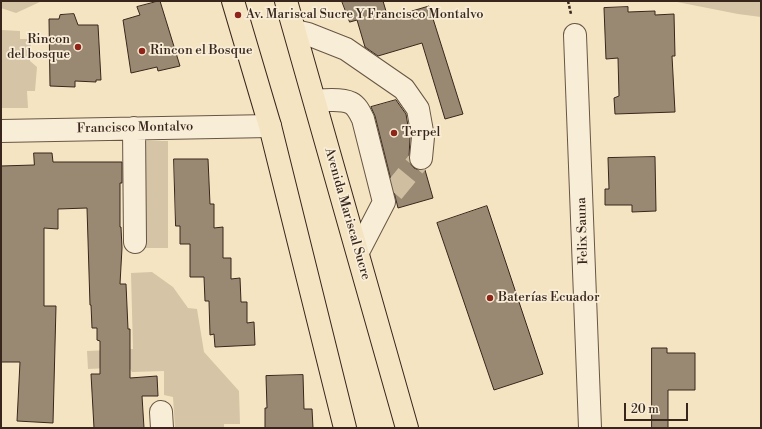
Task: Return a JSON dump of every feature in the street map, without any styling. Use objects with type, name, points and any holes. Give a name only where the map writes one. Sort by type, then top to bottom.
[{"type":"main road","points":[[233,1],[270,126],[345,428]]},
{"type":"main road","name":"Avenida Mariscal Sucre","points":[[286,1],[407,428]]},
{"type":"street","points":[[295,31],[308,34],[346,49],[404,89],[418,109],[423,137],[421,158]]},
{"type":"street","name":"Felix Sauna","points":[[576,35],[590,428]]},
{"type":"street","points":[[315,101],[326,99],[351,103],[358,110],[363,119],[389,197],[358,252]]},
{"type":"street","name":"Francisco Montalvo","points":[[1,131],[270,126]]},
{"type":"street","points":[[134,128],[135,242]]},
{"type":"shaded area","points":[[1,1],[42,1],[16,13],[1,8]]},
{"type":"shaded area","points":[[672,1],[761,1],[761,17],[738,14]]},
{"type":"shaded area","points":[[1,30],[20,31],[20,39],[31,39],[30,61],[37,67],[35,91],[27,91],[28,108],[1,108]]},
{"type":"shaded area","points":[[145,141],[168,141],[168,248],[145,248]]},
{"type":"shaded area","points":[[152,272],[173,287],[188,308],[197,309],[204,352],[239,391],[240,424],[224,424],[224,428],[175,428],[173,397],[164,395],[164,371],[132,372],[129,367],[88,369],[87,351],[133,349],[131,273]]},
{"type":"building","name":"Rincon el Bosque","points":[[160,1],[180,66],[158,71],[157,67],[131,73],[123,20],[140,15],[137,7]]},
{"type":"building","points":[[342,1],[383,1],[388,18],[429,6],[463,114],[445,119],[422,43],[378,56],[365,47],[357,20],[350,22]]},
{"type":"building","points":[[628,7],[628,12],[655,11],[655,15],[674,14],[675,56],[672,56],[675,112],[615,114],[614,98],[619,96],[618,58],[606,59],[604,8]]},
{"type":"building","name":"Rincon del bosque","points":[[74,14],[78,25],[98,25],[101,80],[96,80],[96,82],[75,81],[75,87],[50,86],[49,19],[59,19],[60,15]]},
{"type":"building","name":"Terpel","points":[[396,100],[406,114],[410,138],[410,163],[414,168],[425,170],[433,198],[398,208],[375,116],[371,107]]},
{"type":"building","points":[[34,153],[52,153],[53,162],[122,162],[122,183],[120,183],[120,227],[122,248],[120,284],[126,284],[128,329],[130,329],[130,378],[157,376],[158,396],[142,396],[144,428],[94,428],[91,374],[100,374],[100,341],[97,340],[97,328],[92,328],[87,208],[58,209],[58,229],[44,228],[44,306],[56,306],[53,423],[17,421],[20,362],[1,362],[1,166],[34,165]]},
{"type":"building","points":[[655,157],[656,211],[632,212],[632,205],[605,205],[605,189],[609,189],[608,158]]},
{"type":"building","points":[[174,159],[208,159],[210,204],[214,204],[214,228],[223,227],[223,258],[231,258],[231,279],[240,278],[241,302],[247,302],[247,323],[254,322],[255,345],[215,347],[214,334],[210,335],[209,301],[205,301],[204,277],[190,277],[190,244],[180,244],[180,226],[176,226]]},
{"type":"building","name":"Baterías Ecuador","points":[[487,206],[543,374],[494,390],[437,223]]},
{"type":"building","points":[[652,348],[667,348],[667,353],[695,353],[695,390],[668,390],[668,428],[652,428]]},
{"type":"building","points":[[303,375],[304,409],[312,409],[313,428],[265,428],[265,408],[267,408],[266,376]]},
{"type":"tunnel","points":[[393,192],[421,158]]},
{"type":"place","name":"Av. Mariscal Sucre Y Francisco Montalvo","points":[[238,15]]},
{"type":"place","name":"Rincon del bosque","points":[[78,47]]},
{"type":"place","name":"Rincon el Bosque","points":[[142,51]]},
{"type":"place","name":"Terpel","points":[[394,133]]},
{"type":"place","name":"Baterías Ecuador","points":[[490,298]]}]
